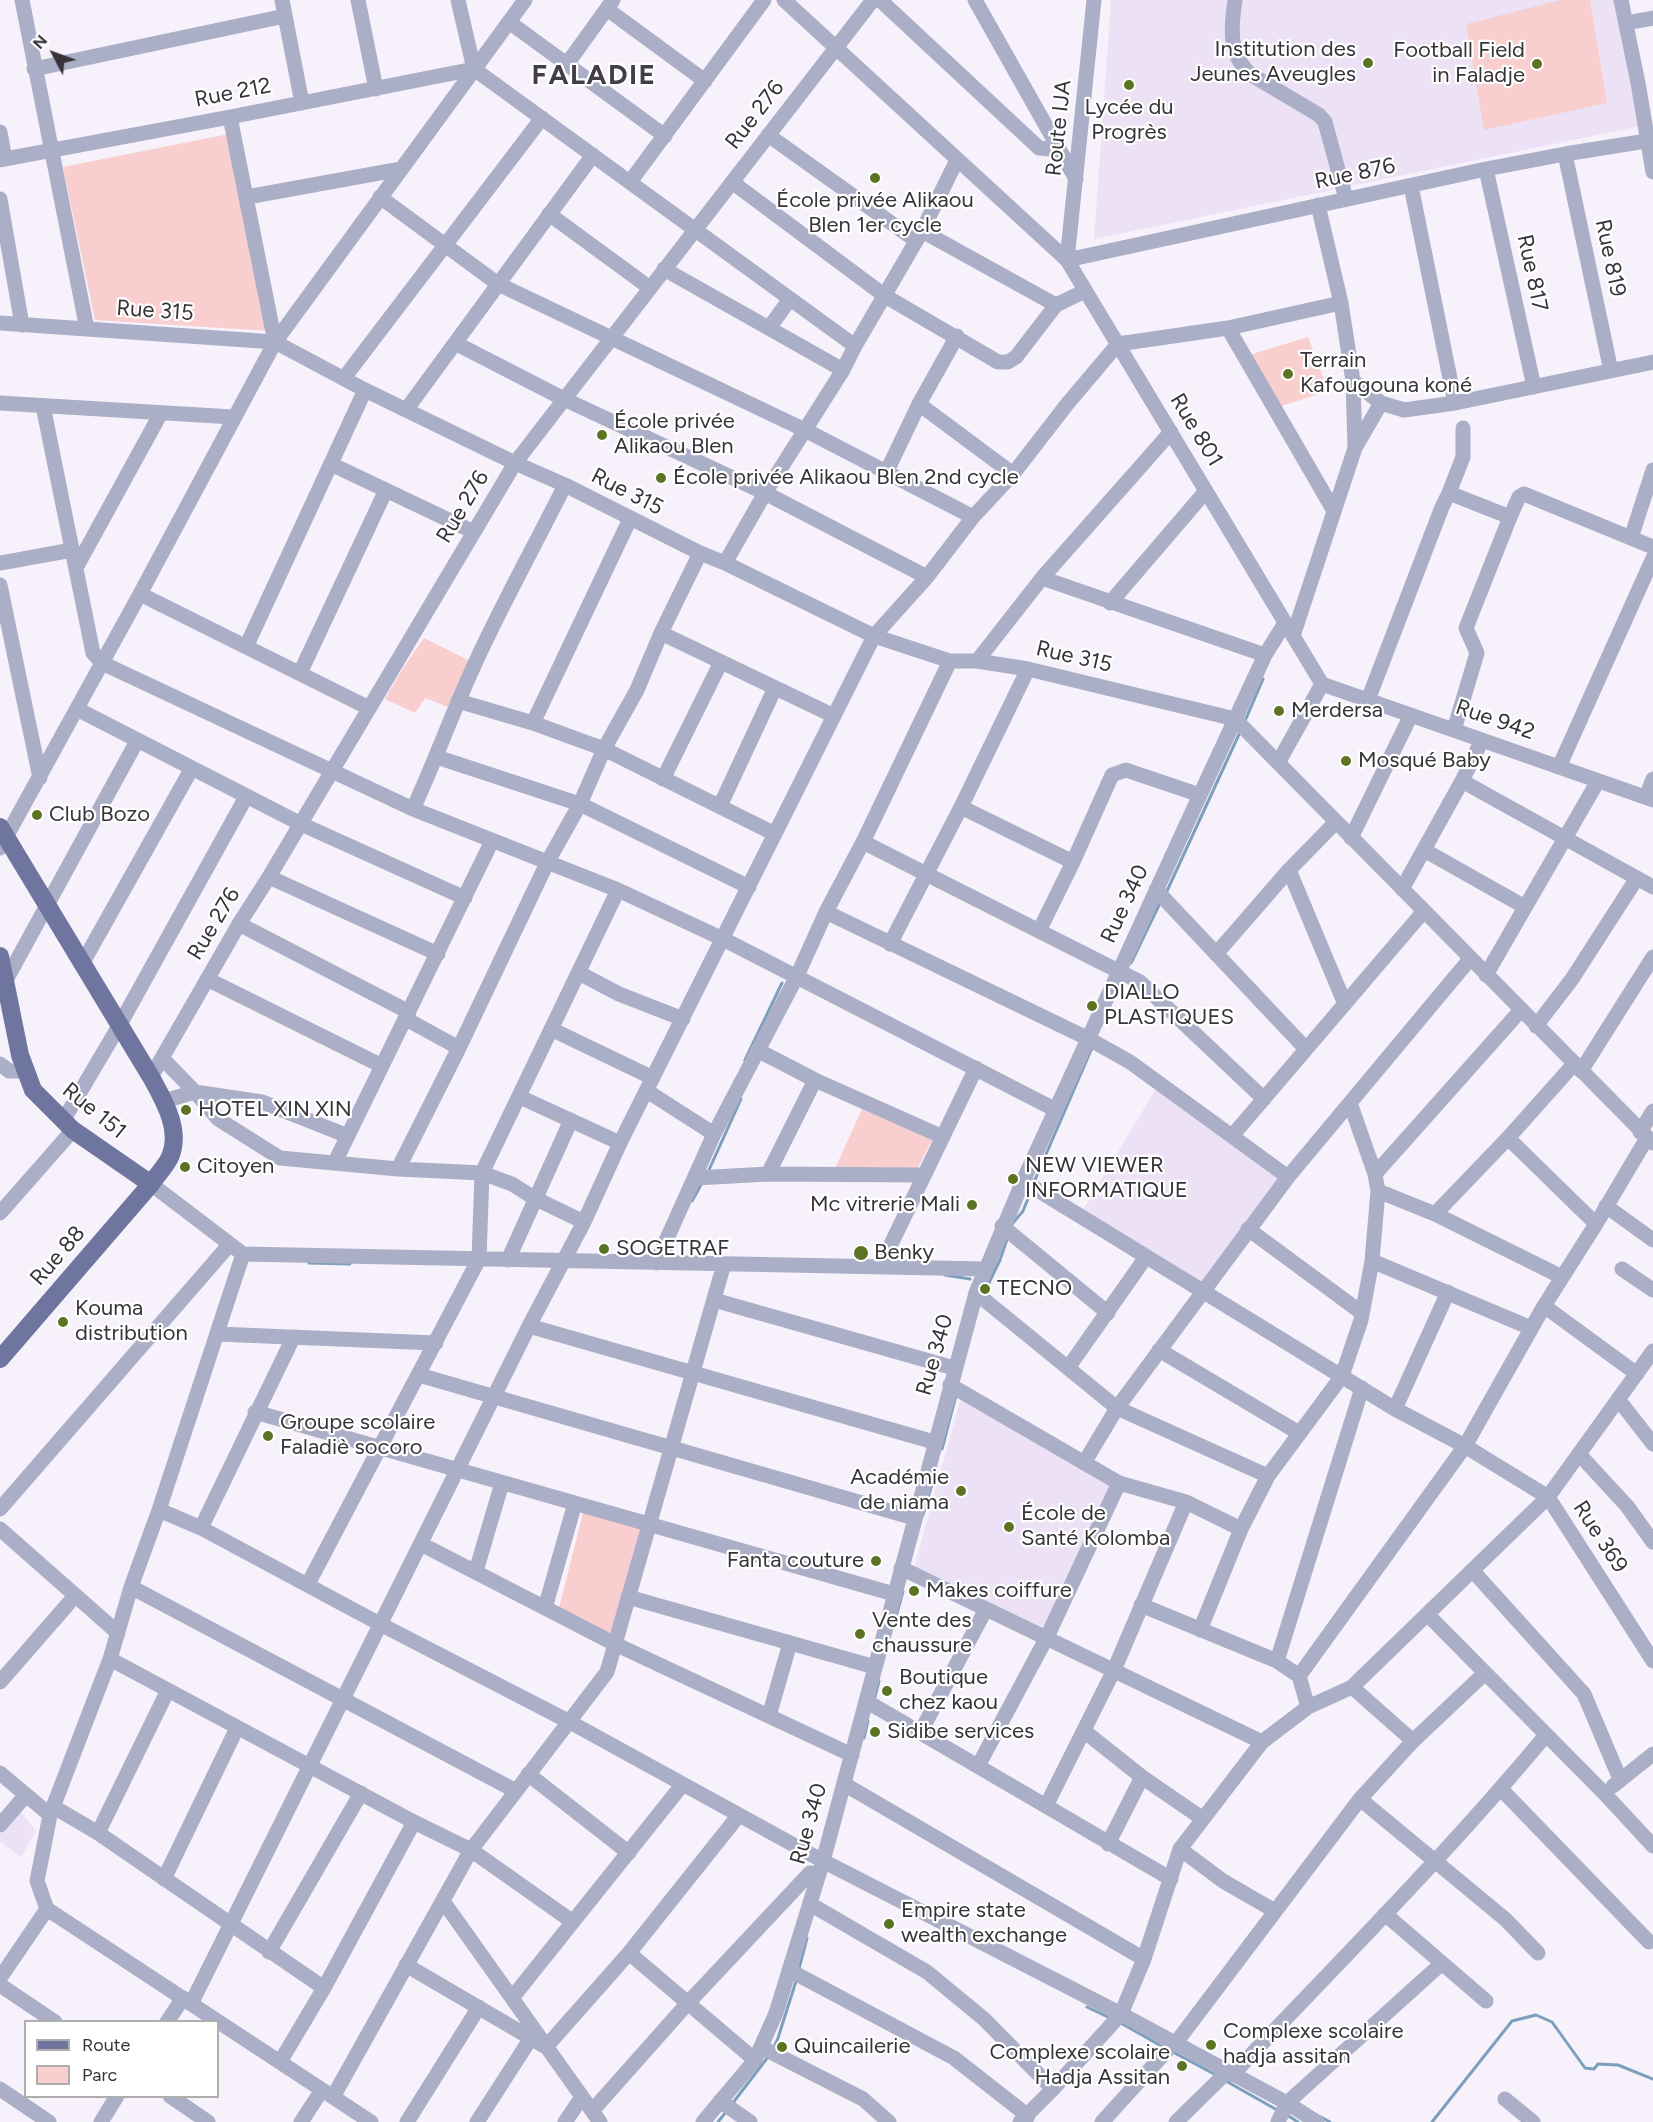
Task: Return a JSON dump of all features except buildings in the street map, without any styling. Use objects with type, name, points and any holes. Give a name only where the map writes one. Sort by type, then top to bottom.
[{"type":"main road","name":"Rue 88","points":[[0,1359],[151,1184],[171,1156],[174,1126],[151,1077],[47,905],[2,838]]},
{"type":"main road","name":"Rue 151","points":[[0,956],[20,1055],[9,1072],[33,1090],[68,1125],[151,1184]]},
{"type":"street","points":[[22,0],[87,329]]},
{"type":"street","points":[[282,0],[302,103]]},
{"type":"street","points":[[358,0],[376,89]]},
{"type":"street","points":[[458,0],[474,69],[855,346]]},
{"type":"street","points":[[2,838],[40,778],[275,342],[525,0]]},
{"type":"street","points":[[630,182],[764,0]]},
{"type":"street","name":"Rue 801","points":[[784,0],[1067,260],[1322,684]]},
{"type":"street","name":"Rue 276","points":[[151,1077],[239,924],[301,824],[515,463],[873,0]]},
{"type":"street","points":[[880,0],[1039,148],[1060,150]]},
{"type":"street","points":[[975,0],[1076,179]]},
{"type":"street","name":"Route IJA","points":[[1067,260],[1094,0]]},
{"type":"street","points":[[1235,0],[1232,21],[1235,56],[1250,74],[1319,115],[1325,122],[1346,199]]},
{"type":"street","points":[[1621,0],[1626,23],[1646,82],[1653,172]]},
{"type":"street","points":[[567,64],[610,5],[705,81]]},
{"type":"street","points":[[34,69],[285,16]]},
{"type":"street","points":[[1626,23],[1653,18]]},
{"type":"street","points":[[509,22],[665,136]]},
{"type":"street","name":"Rue 212","points":[[3,159],[474,69]]},
{"type":"street","points":[[230,117],[275,342]]},
{"type":"street","points":[[344,378],[542,118]]},
{"type":"street","points":[[0,132],[3,159]]},
{"type":"street","points":[[768,135],[919,236],[1056,305]]},
{"type":"street","name":"Rue 876","points":[[1067,260],[1486,169],[1650,141]]},
{"type":"street","name":"Rue 819","points":[[1565,154],[1611,371]]},
{"type":"street","points":[[406,410],[593,155]]},
{"type":"street","points":[[725,563],[765,493],[843,370],[919,236],[957,160]]},
{"type":"street","points":[[247,197],[401,169]]},
{"type":"street","name":"Rue 817","points":[[1486,169],[1534,387]]},
{"type":"street","points":[[732,182],[885,296],[998,362],[1008,362],[1016,357],[1056,305],[1085,291]]},
{"type":"street","points":[[1411,186],[1455,403]]},
{"type":"street","points":[[380,197],[498,284],[805,430],[973,517]]},
{"type":"street","points":[[0,199],[22,324]]},
{"type":"street","points":[[1318,204],[1341,303],[1353,381],[1355,448]]},
{"type":"street","points":[[549,214],[650,288]]},
{"type":"street","points":[[664,269],[843,370]]},
{"type":"street","points":[[769,328],[790,299]]},
{"type":"street","points":[[169,2020],[187,2001],[231,1924],[529,1326],[584,1222],[620,1143],[874,636],[927,577],[973,517],[1012,474],[1118,344],[1228,328],[1341,303]]},
{"type":"street","name":"Rue 315","points":[[0,323],[275,342],[365,390],[565,485],[700,554],[725,563],[874,636],[950,661],[977,661],[1028,669],[1235,719]]},
{"type":"street","points":[[1228,328],[1335,511]]},
{"type":"street","points":[[887,471],[919,404],[957,336]]},
{"type":"street","points":[[455,343],[564,399],[765,493],[927,577]]},
{"type":"street","points":[[1353,381],[1381,403],[1404,410],[1455,403],[1653,362]]},
{"type":"street","points":[[246,647],[365,390]]},
{"type":"street","points":[[0,403],[233,417]]},
{"type":"street","points":[[1355,448],[1381,403]]},
{"type":"street","points":[[919,404],[1012,474]]},
{"type":"street","points":[[43,406],[93,653],[102,663],[413,809],[618,890],[723,939],[1056,1110]]},
{"type":"street","points":[[76,568],[162,413]]},
{"type":"street","points":[[1368,700],[1463,457],[1463,428]]},
{"type":"street","points":[[977,661],[1042,578],[1171,432]]},
{"type":"street","name":"Rue 340","points":[[703,2122],[758,2054],[776,2013],[821,1867],[954,1368],[985,1269],[1002,1226],[1265,655],[1289,629],[1335,511],[1355,448]]},
{"type":"street","points":[[331,464],[474,532]]},
{"type":"street","points":[[1631,538],[1653,470]]},
{"type":"street","points":[[413,809],[479,654],[565,485]]},
{"type":"street","points":[[300,673],[386,490]]},
{"type":"street","points":[[1110,603],[1206,491]]},
{"type":"street","points":[[1449,493],[1510,516]]},
{"type":"street","points":[[1454,730],[1477,653],[1466,628],[1519,497],[1524,494],[1653,547]]},
{"type":"street","points":[[533,723],[630,519]]},
{"type":"street","points":[[0,563],[72,550]]},
{"type":"street","points":[[398,1169],[459,1048],[548,861],[580,804],[604,749],[637,690],[661,633],[700,554]]},
{"type":"street","points":[[1559,767],[1653,558]]},
{"type":"street","points":[[1042,578],[1265,655]]},
{"type":"street","points":[[0,585],[40,778]]},
{"type":"street","points":[[140,594],[369,708]]},
{"type":"street","points":[[661,633],[834,716]]},
{"type":"street","points":[[656,1263],[714,1134],[797,976],[826,912],[863,842],[950,661]]},
{"type":"street","points":[[663,779],[721,662]]},
{"type":"street","points":[[890,944],[961,807],[1028,669]]},
{"type":"street","points":[[1278,763],[1322,684]]},
{"type":"street","name":"Rue 942","points":[[1322,684],[1649,799]]},
{"type":"street","points":[[720,806],[776,687]]},
{"type":"street","points":[[458,701],[533,723],[604,749],[775,834]]},
{"type":"street","points":[[77,709],[301,824],[465,898]]},
{"type":"street","points":[[1351,838],[1411,715]]},
{"type":"street","points":[[1235,719],[1647,1138]]},
{"type":"street","points":[[1402,889],[1482,740]]},
{"type":"street","points":[[5,982],[137,741]]},
{"type":"street","points":[[437,757],[580,804],[749,887]]},
{"type":"street","points":[[82,964],[192,768]]},
{"type":"street","points":[[1039,931],[1112,776],[1126,770],[1200,795]]},
{"type":"street","points":[[1649,799],[1653,779]]},
{"type":"street","points":[[1486,975],[1598,780]]},
{"type":"street","points":[[1462,781],[1653,887]]},
{"type":"street","points":[[0,1213],[68,1125],[119,1026],[246,797]]},
{"type":"street","points":[[961,807],[1073,862]]},
{"type":"street","points":[[1216,954],[1289,870],[1336,822]]},
{"type":"street","points":[[335,1162],[492,841]]},
{"type":"street","points":[[863,842],[1140,982],[1264,1099]]},
{"type":"street","points":[[1424,850],[1525,907]]},
{"type":"street","points":[[1289,870],[1345,1004]]},
{"type":"street","points":[[269,877],[438,954]]},
{"type":"street","points":[[1536,1026],[1572,979],[1637,878]]},
{"type":"street","points":[[308,1584],[479,1259],[482,1173],[618,890]]},
{"type":"street","points":[[1156,890],[1306,1049]]},
{"type":"street","points":[[1232,1136],[1424,911]]},
{"type":"street","points":[[826,912],[1089,1039],[1130,1062],[1288,1177]]},
{"type":"street","points":[[239,924],[407,1015],[459,1048]]},
{"type":"street","points":[[1435,1214],[1577,1068],[1653,957]]},
{"type":"street","points":[[1084,1463],[1117,1408],[1248,1229],[1288,1177],[1470,959]]},
{"type":"street","points":[[579,972],[619,994],[683,1019]]},
{"type":"street","points":[[207,978],[382,1066]]},
{"type":"street","points":[[1375,1174],[1521,1010]]},
{"type":"street","points":[[552,1029],[650,1084],[714,1134]]},
{"type":"street","points":[[759,1051],[815,1080],[943,1137]]},
{"type":"street","points":[[162,1058],[218,1119],[280,1158],[398,1169],[482,1173],[512,1184],[534,1198],[584,1222]]},
{"type":"street","points":[[880,1267],[976,1068]]},
{"type":"street","points":[[768,1174],[815,1080]]},
{"type":"street","points":[[164,1101],[195,1092],[262,1102],[348,1136]]},
{"type":"street","points":[[520,1097],[620,1143]]},
{"type":"street","points":[[1200,1629],[1241,1529],[1268,1476],[1342,1376],[1362,1313],[1372,1261],[1378,1191],[1375,1174],[1350,1103]]},
{"type":"street","points":[[1299,1676],[1465,1446],[1544,1305],[1647,1138],[1653,1111]]},
{"type":"street","points":[[508,1260],[570,1120]]},
{"type":"street","points":[[1508,1138],[1596,1224]]},
{"type":"street","points":[[696,1178],[768,1174],[924,1175]]},
{"type":"street","points":[[1023,1181],[1395,1408],[1465,1446],[1548,1497]]},
{"type":"street","points":[[151,1184],[243,1254],[985,1269]]},
{"type":"street","points":[[1378,1191],[1435,1214],[1562,1277]]},
{"type":"street","points":[[1606,1206],[1653,1240]]},
{"type":"street","points":[[1002,1226],[1108,1313]]},
{"type":"street","points":[[1248,1229],[1362,1313]]},
{"type":"street","points":[[0,1509],[230,1244]]},
{"type":"street","points":[[216,2020],[47,1909],[37,1881],[52,1811],[110,1659],[131,1587],[159,1510],[243,1254]]},
{"type":"street","points":[[1068,1368],[1146,1257]]},
{"type":"street","points":[[1372,1261],[1531,1328]]},
{"type":"street","points":[[301,2122],[327,2093],[406,1965],[471,1850],[607,1672],[724,1264]]},
{"type":"street","points":[[1622,1269],[1653,1290]]},
{"type":"street","points":[[1395,1408],[1448,1292]]},
{"type":"street","points":[[976,1293],[1117,1408],[1268,1476]]},
{"type":"street","points":[[714,1300],[954,1368]]},
{"type":"street","points":[[1544,1305],[1637,1374]]},
{"type":"street","points":[[529,1326],[934,1442]]},
{"type":"street","points":[[217,1334],[436,1343]]},
{"type":"street","points":[[201,1528],[255,1412],[293,1338]]},
{"type":"street","points":[[1159,1350],[1299,1433]]},
{"type":"street","points":[[789,1970],[954,2058],[1024,2119],[1121,2014],[1144,1959],[1180,1849],[1262,1742],[1308,1707],[1352,1687],[1548,1497],[1653,1351]]},
{"type":"street","points":[[419,1375],[914,1518]]},
{"type":"street","points":[[950,1385],[1119,1483],[1186,1502],[1241,1529]]},
{"type":"street","points":[[1277,1661],[1362,1388]]},
{"type":"street","points":[[1618,1399],[1653,1444]]},
{"type":"street","points":[[255,1412],[894,1594]]},
{"type":"street","points":[[1579,1454],[1627,1506],[1653,1542]]},
{"type":"street","points":[[476,1571],[502,1483]]},
{"type":"street","points":[[978,1766],[1047,1637],[1119,1483]]},
{"type":"street","name":"Rue 369","points":[[1548,1497],[1653,1661]]},
{"type":"street","points":[[1046,1806],[1114,1670],[1186,1502]]},
{"type":"street","points":[[545,1608],[576,1503]]},
{"type":"street","points":[[159,1510],[201,1528],[568,1721],[739,1815],[821,1867],[1121,2014],[1229,2074],[1287,2103],[1317,2122]]},
{"type":"street","points":[[0,1529],[118,1633]]},
{"type":"street","points":[[421,1544],[615,1644],[852,1755]]},
{"type":"street","points":[[901,1568],[1262,1742]]},
{"type":"street","points":[[1472,1570],[1584,1694],[1620,1779]]},
{"type":"street","points":[[131,1587],[516,1791]]},
{"type":"street","points":[[0,1682],[75,1596]]},
{"type":"street","points":[[628,1597],[874,1667]]},
{"type":"street","points":[[1141,1605],[1277,1661],[1299,1676],[1308,1707]]},
{"type":"street","points":[[920,1733],[986,1609]]},
{"type":"street","points":[[1427,1614],[1604,1793],[1653,1846]]},
{"type":"street","points":[[769,1716],[790,1643]]},
{"type":"street","points":[[110,1659],[414,1822],[471,1850],[573,1922]]},
{"type":"street","points":[[1102,2122],[1174,2044],[1360,1799],[1413,1741],[1485,1673]]},
{"type":"street","points":[[1352,1687],[1413,1741]]},
{"type":"street","points":[[98,1833],[168,1690]]},
{"type":"street","points":[[866,1701],[1171,1879]]},
{"type":"street","points":[[164,1879],[237,1728]]},
{"type":"street","points":[[1084,1731],[1142,1778],[1203,1819]]},
{"type":"street","points":[[1176,2122],[1229,2074],[1386,1914],[1501,1789],[1546,1735]]},
{"type":"street","points":[[1604,1793],[1653,1754]]},
{"type":"street","points":[[0,1773],[25,1796],[98,1833],[324,1988]]},
{"type":"street","points":[[528,1774],[629,1853]]},
{"type":"street","points":[[1108,1844],[1142,1778]]},
{"type":"street","points":[[844,1784],[1144,1959]]},
{"type":"street","points":[[512,1998],[683,1785]]},
{"type":"street","points":[[1501,1789],[1650,1942]]},
{"type":"street","points":[[269,1952],[361,1793]]},
{"type":"street","points":[[0,1825],[25,1796]]},
{"type":"street","points":[[1360,1799],[1505,1919],[1538,1953]]},
{"type":"street","points":[[546,2047],[629,1953],[739,1815]]},
{"type":"street","points":[[280,2062],[324,1988],[414,1822]]},
{"type":"street","points":[[1180,1849],[1223,1881],[1275,1911]]},
{"type":"street","points":[[443,1901],[596,2117],[687,2004],[810,1873],[821,1867]]},
{"type":"street","points":[[810,1904],[927,1972],[984,2019],[1053,2089]]},
{"type":"street","points":[[0,1978],[47,1909]]},
{"type":"street","points":[[1386,1914],[1486,2001]]},
{"type":"street","points":[[629,1953],[687,2004],[758,2054],[863,2099],[889,2122]]},
{"type":"street","points":[[1278,2122],[1287,2103],[1441,1964]]},
{"type":"street","points":[[406,1965],[546,2047]]},
{"type":"street","points":[[0,1985],[52,2020]]},
{"type":"street","points":[[407,2122],[479,2007]]},
{"type":"street","points":[[219,2022],[371,2122]]},
{"type":"street","points":[[477,2122],[531,2038]]},
{"type":"street","points":[[0,2090],[49,2122]]},
{"type":"street","points":[[565,2122],[582,2097]]},
{"type":"street","points":[[101,2122],[116,2098]]},
{"type":"street","points":[[172,2098],[208,2122]]},
{"type":"street","points":[[1505,2099],[1533,2122]]},
{"type":"street","points":[[720,2100],[750,2122]]},
{"type":"shaded area","name":"Institution des Jeunes Aveugles","points":[[1111,0],[1620,0],[1641,126],[1094,239]]},
{"type":"shaded area","points":[[1157,1087],[1284,1180],[1202,1285],[1083,1210]]},
{"type":"shaded area","name":"École de Santé Kolomba","points":[[961,1398],[1112,1485],[1044,1631],[914,1568]]},
{"type":"shaded area","points":[[21,1812],[36,1831],[21,1857],[0,1842],[0,1833]]},
{"type":"green space","name":"Football Field in Faladje","points":[[1561,0],[1590,0],[1607,103],[1484,130],[1466,24]]},
{"type":"green space","points":[[229,134],[269,331],[95,320],[63,167]]},
{"type":"green space","name":"Terrain Kafougouna koné","points":[[1308,337],[1328,391],[1275,408],[1249,355]]},
{"type":"green space","points":[[424,638],[470,661],[448,707],[425,698],[415,713],[385,699]]},
{"type":"green space","points":[[862,1109],[932,1140],[916,1171],[833,1173]]},
{"type":"green space","points":[[583,1513],[639,1527],[643,1533],[615,1631],[605,1634],[559,1608]]},
{"type":"waterway","points":[[1245,721],[1263,679]]},
{"type":"waterway","points":[[1166,893],[1241,730]]},
{"type":"waterway","points":[[1131,963],[1161,901]]},
{"type":"waterway","points":[[745,1060],[782,983]]},
{"type":"waterway","points":[[1034,1182],[1092,1048]]},
{"type":"waterway","points":[[708,1172],[741,1099]]},
{"type":"waterway","points":[[692,1201],[702,1183]]},
{"type":"waterway","points":[[1012,1224],[1023,1211],[1031,1191]]},
{"type":"waterway","points":[[984,1293],[1000,1260],[1008,1236]]},
{"type":"waterway","points":[[671,1253],[673,1242]]},
{"type":"waterway","points":[[309,1263],[350,1264]]},
{"type":"waterway","points":[[945,1275],[970,1279]]},
{"type":"waterway","points":[[942,1449],[956,1395]]},
{"type":"waterway","points":[[923,1515],[936,1470]]},
{"type":"waterway","points":[[893,1628],[903,1591]]},
{"type":"waterway","points":[[874,1700],[879,1681]]},
{"type":"waterway","points":[[864,1738],[868,1721]]},
{"type":"waterway","points":[[799,1969],[807,1938]]},
{"type":"waterway","points":[[773,2049],[797,1978]]},
{"type":"waterway","points":[[1087,2007],[1110,2018]]},
{"type":"waterway","points":[[1432,2122],[1512,2021],[1536,2015],[1552,2022],[1585,2068],[1594,2069],[1598,2064],[1618,2065],[1653,2079]]},
{"type":"waterway","points":[[1119,2022],[1163,2047]]},
{"type":"waterway","points":[[1171,2051],[1216,2075]]},
{"type":"waterway","points":[[732,2104],[768,2057]]},
{"type":"waterway","points":[[1224,2080],[1279,2111]]},
{"type":"waterway","points":[[718,2122],[726,2112]]},
{"type":"waterway","points":[[1287,2115],[1298,2122]]},
{"type":"waterway","points":[[1321,2117],[1330,2122]]},
{"type":"place","name":"Institution des Jeunes Aveugles","points":[[1368,63]]},
{"type":"place","name":"Football Field in Faladje","points":[[1537,64]]},
{"type":"place","name":"Lycée du Progrès","points":[[1129,85]]},
{"type":"place","name":"École privée Alikaou Blen 1er cycle","points":[[875,178]]},
{"type":"place","name":"Terrain Kafougouna koné","points":[[1288,374]]},
{"type":"place","name":"École privée Alikaou Blen","points":[[602,435]]},
{"type":"place","name":"École privée Alikaou Blen 2nd cycle","points":[[661,478]]},
{"type":"place","name":"Merdersa","points":[[1279,711]]},
{"type":"place","name":"Mosqué Baby","points":[[1346,761]]},
{"type":"place","name":"Club Bozo","points":[[37,815]]},
{"type":"place","name":"DIALLO PLASTIQUES","points":[[1092,1006]]},
{"type":"place","name":"HOTEL XIN XIN","points":[[186,1110]]},
{"type":"place","name":"Citoyen","points":[[185,1167]]},
{"type":"place","name":"NEW VIEWER INFORMATIQUE","points":[[1013,1179]]},
{"type":"place","name":"Mc vitrerie Mali","points":[[972,1205]]},
{"type":"place","name":"SOGETRAF","points":[[604,1249]]},
{"type":"place","name":"Benky","points":[[861,1253]]},
{"type":"place","name":"TECNO","points":[[985,1289]]},
{"type":"place","name":"Kouma distribution","points":[[63,1322]]},
{"type":"place","name":"Groupe scolaire Faladiè socoro","points":[[268,1436]]},
{"type":"place","name":"Académie de niama","points":[[961,1491]]},
{"type":"place","name":"École de Santé Kolomba","points":[[1009,1527]]},
{"type":"place","name":"Fanta couture","points":[[876,1561]]},
{"type":"place","name":"Makes coiffure","points":[[914,1591]]},
{"type":"place","name":"Vente des chaussure","points":[[860,1634]]},
{"type":"place","name":"Boutique chez kaou","points":[[887,1691]]},
{"type":"place","name":"Sidibe services","points":[[875,1732]]},
{"type":"place","name":"Empire state wealth exchange","points":[[889,1924]]},
{"type":"place","name":"Complexe scolaire hadja assitan","points":[[1211,2045]]},
{"type":"place","name":"Quincailerie","points":[[782,2047]]},
{"type":"place","name":"Complexe scolaire Hadja Assitan","points":[[1182,2066]]},
{"type":"district","name":"FALADIE","points":[[594,76]]}]
